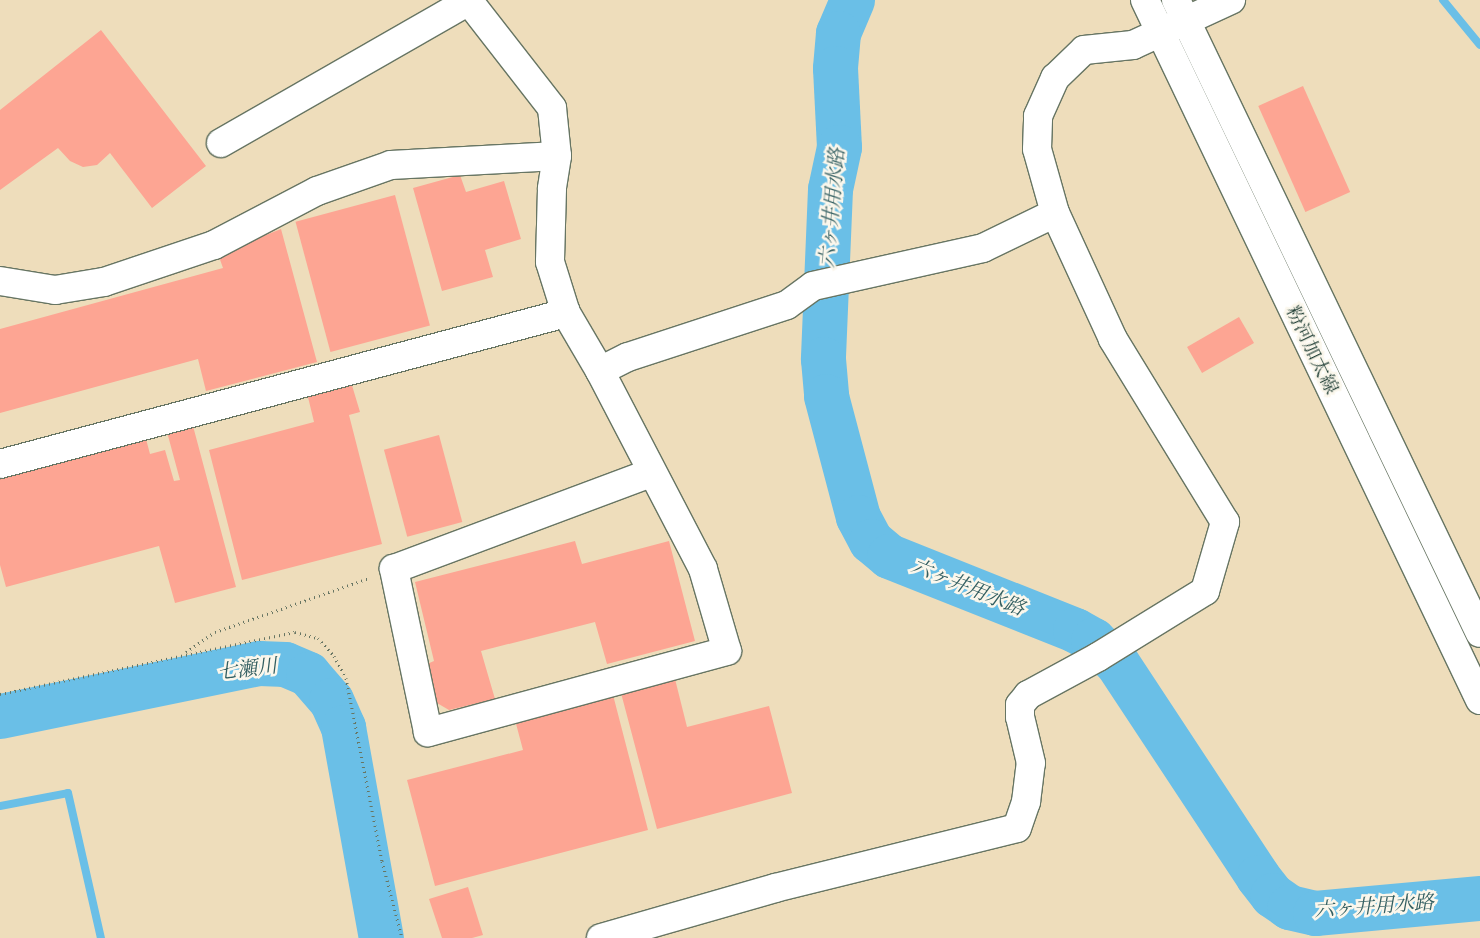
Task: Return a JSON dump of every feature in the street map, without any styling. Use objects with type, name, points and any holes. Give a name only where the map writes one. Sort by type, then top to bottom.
[{"type":"street","points":[[221,143],[468,0],[552,108],[557,156],[552,189],[550,262],[566,313],[616,363],[651,473],[703,569],[727,651],[428,732],[394,570],[651,473]]},
{"type":"street","name":"粉河加太線","points":[[1145,0],[1480,700]]},
{"type":"street","points":[[601,938],[775,888],[1017,828],[1026,802],[1031,763],[1020,705],[1028,695],[1205,591],[1225,522],[1113,340],[1055,213],[1037,149],[1038,116],[1055,78],[1084,50],[1133,45],[1161,34],[1181,11],[1231,0]]},
{"type":"street","name":"粉河加太線","points":[[1181,11],[1480,633]]},
{"type":"street","points":[[0,281],[55,290],[104,282],[214,245],[318,191],[391,165],[484,162],[557,156]]},
{"type":"street","points":[[616,363],[787,305],[821,285],[983,248],[1055,213]]},
{"type":"street","points":[[0,464],[566,313]]},
{"type":"path","points":[[184,653],[215,632],[394,570]]},
{"type":"path","points":[[0,694],[184,653],[295,632],[318,638],[334,656],[346,678],[382,861],[402,938]]},
{"type":"building","points":[[101,30],[206,166],[152,208],[110,153],[97,165],[83,167],[70,161],[58,148],[0,190],[0,110]]},
{"type":"building","points":[[1303,86],[1350,192],[1305,212],[1258,106]]},
{"type":"building","points":[[460,175],[466,192],[504,181],[521,239],[485,250],[493,277],[442,291],[413,188]]},
{"type":"building","points":[[395,195],[430,325],[330,352],[296,222]]},
{"type":"building","points":[[281,229],[317,362],[206,391],[198,359],[0,413],[0,329],[223,268],[218,254]]},
{"type":"building","points":[[1239,317],[1254,343],[1202,373],[1187,347]]},
{"type":"building","points":[[351,382],[360,412],[349,415],[382,544],[242,580],[209,450],[314,422],[307,393]]},
{"type":"building","points":[[193,426],[236,587],[175,603],[159,546],[6,587],[0,565],[0,478],[146,439],[150,454],[165,450],[174,481],[180,480],[167,432]]},
{"type":"building","points":[[439,435],[462,522],[407,537],[384,450]]},
{"type":"building","points":[[575,541],[582,564],[669,541],[695,641],[607,664],[595,622],[481,651],[495,699],[449,710],[437,703],[427,664],[434,661],[415,582]]},
{"type":"building","points":[[675,679],[687,727],[769,706],[792,793],[657,829],[621,693]]},
{"type":"building","points":[[612,691],[648,830],[435,886],[407,780],[523,750],[515,720]]},
{"type":"building","points":[[468,887],[483,935],[472,938],[442,938],[429,899]]},
{"type":"waterway","name":"六ヶ井用水路","points":[[852,0],[838,33],[835,68],[839,147],[830,189],[823,359],[826,396],[858,517],[871,541],[889,556],[1075,630],[1093,640],[1117,663],[1258,877],[1272,895],[1289,907],[1315,913],[1480,898]]},
{"type":"waterway","points":[[1443,0],[1480,45]]},
{"type":"waterway","name":"七瀬川","points":[[0,716],[259,663],[285,664],[308,674],[331,700],[343,727],[381,938]]},
{"type":"waterway","points":[[0,806],[68,793],[101,938]]}]
